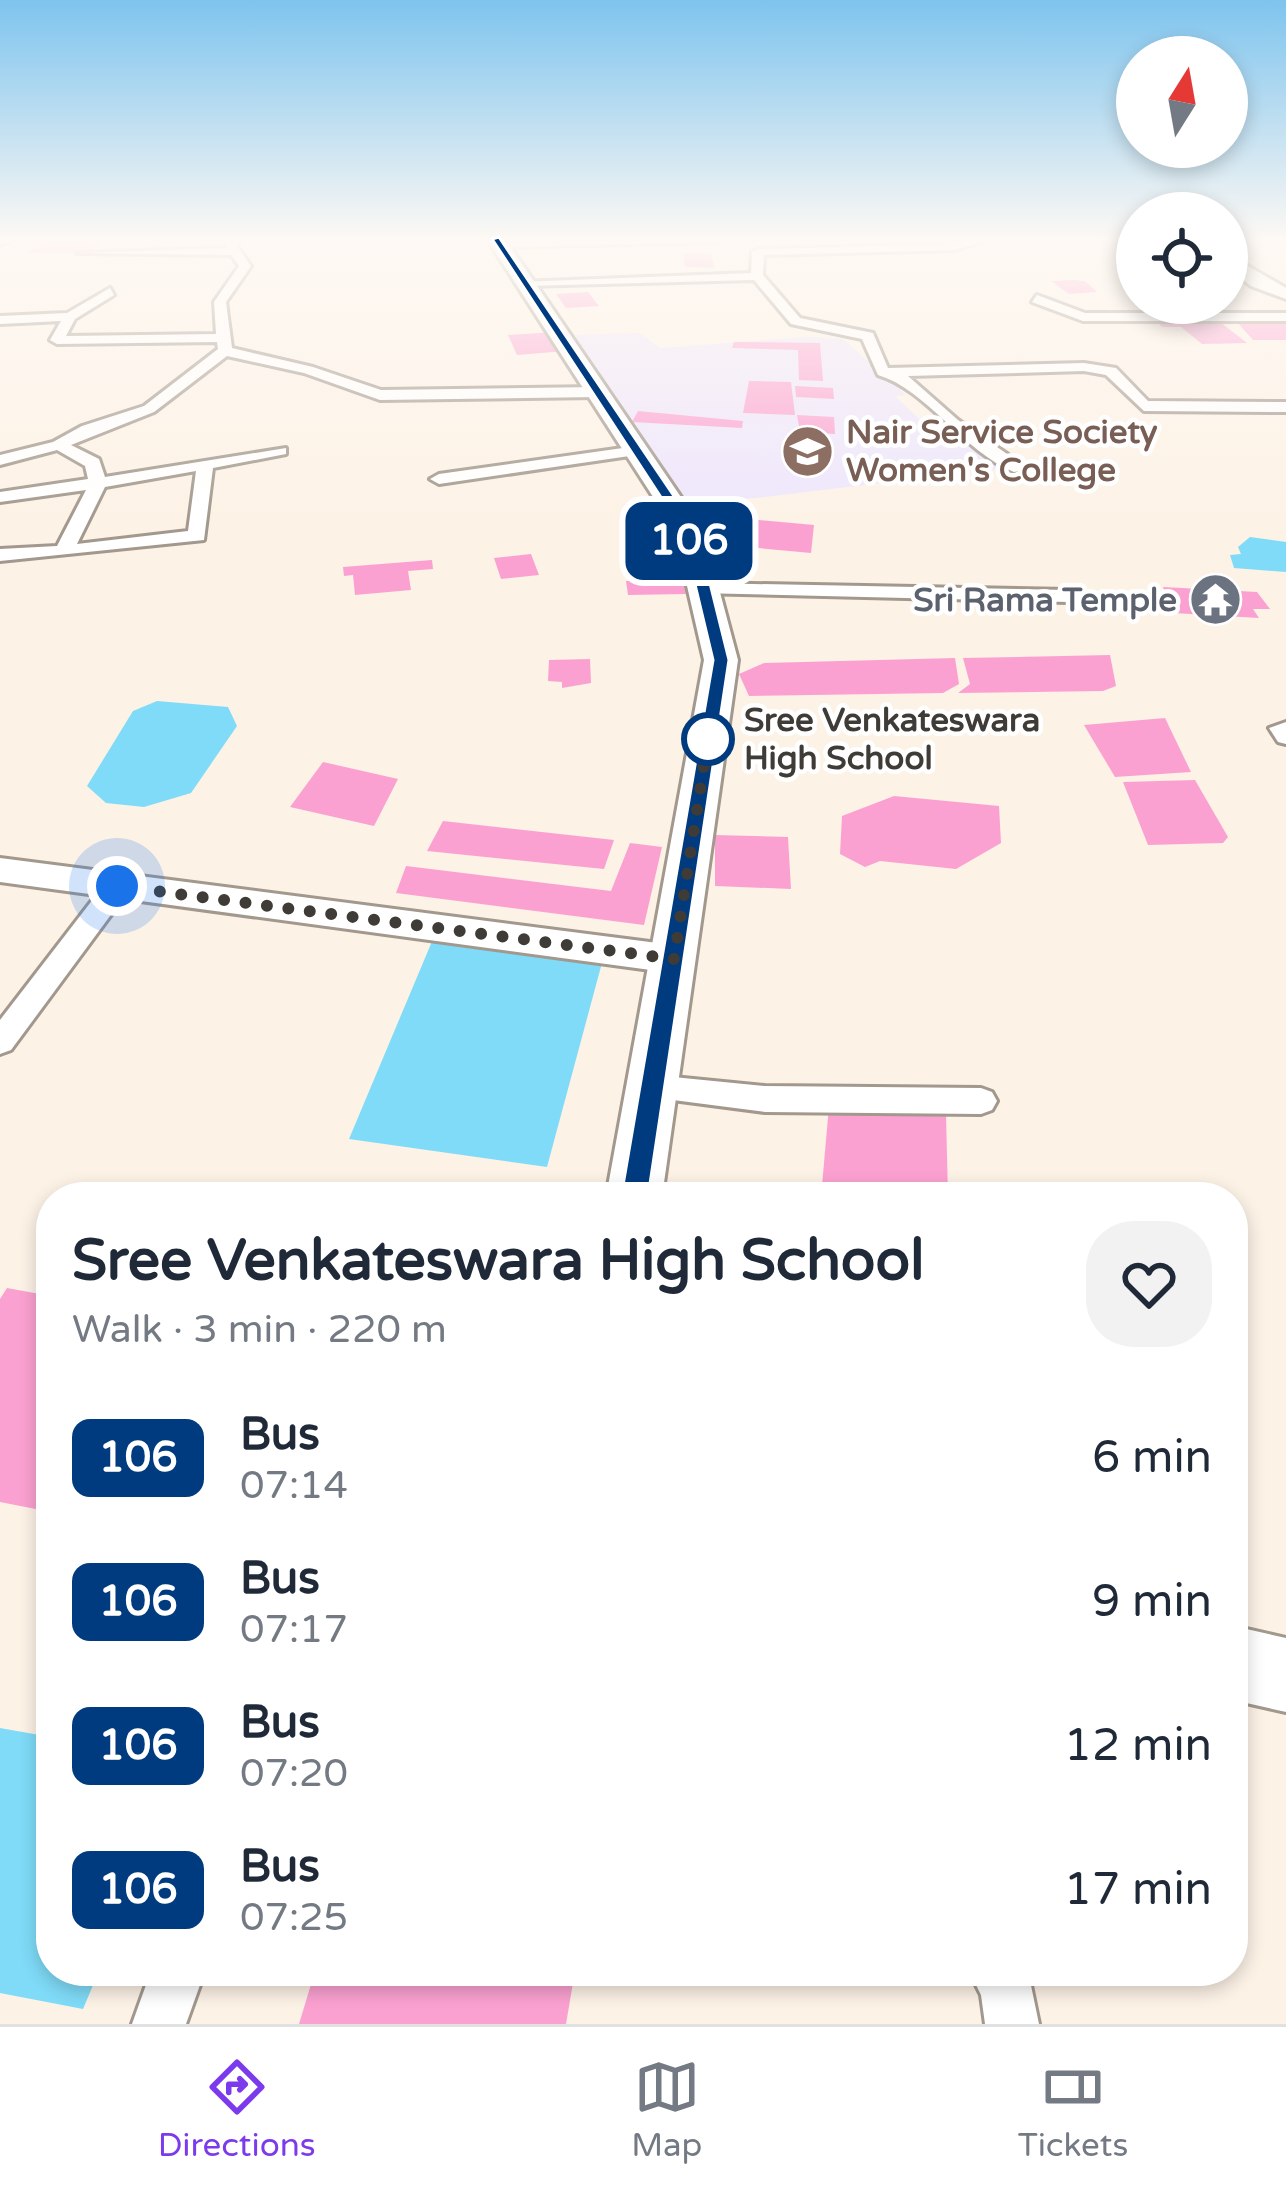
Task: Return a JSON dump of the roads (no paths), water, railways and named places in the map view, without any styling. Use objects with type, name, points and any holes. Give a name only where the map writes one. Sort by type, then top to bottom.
[{"type":"main road","points":[[559,333],[671,502],[694,551],[721,660],[637,1182]]},
{"type":"main road","points":[[1248,1666],[1286,1675]]},
{"type":"street","points":[[61,333],[57,340],[224,344],[380,395],[597,392]]},
{"type":"street","points":[[223,333],[224,344]]},
{"type":"street","points":[[856,333],[868,336],[883,372],[912,385],[941,415],[1014,467]]},
{"type":"street","points":[[0,460],[58,445],[88,429],[149,409],[224,344]]},
{"type":"street","points":[[883,372],[1113,366],[1144,406],[1286,407]]},
{"type":"street","points":[[58,445],[93,463],[98,483],[64,550]]},
{"type":"street","points":[[0,497],[280,451]]},
{"type":"street","points":[[439,479],[638,452]]},
{"type":"street","points":[[0,555],[197,536],[205,464]]},
{"type":"street","points":[[705,589],[1068,596]]},
{"type":"street","points":[[0,870],[674,959]]},
{"type":"street","points":[[0,1042],[117,886]]},
{"type":"street","points":[[653,1087],[765,1099],[980,1101]]},
{"type":"street","points":[[159,2024],[173,1986]]},
{"type":"street","points":[[1007,1986],[1012,2024]]},
{"type":"water","points":[[1250,537],[1286,542],[1286,572],[1234,568],[1230,555],[1241,554],[1238,547]]},
{"type":"water","points":[[157,701],[228,707],[237,726],[191,793],[144,807],[106,803],[87,786],[133,711]]},
{"type":"water","points":[[433,939],[603,959],[547,1167],[349,1139]]},
{"type":"water","points":[[0,1728],[36,1734],[36,1986],[93,1986],[83,2009],[0,1993]]},
{"type":"place","name":"Nair Service Society Women's College","points":[[807,451]]},
{"type":"place","name":"Sri Rama Temple","points":[[1216,600]]},
{"type":"place","name":"Sree Venkateswara High School","points":[[708,739]]}]
